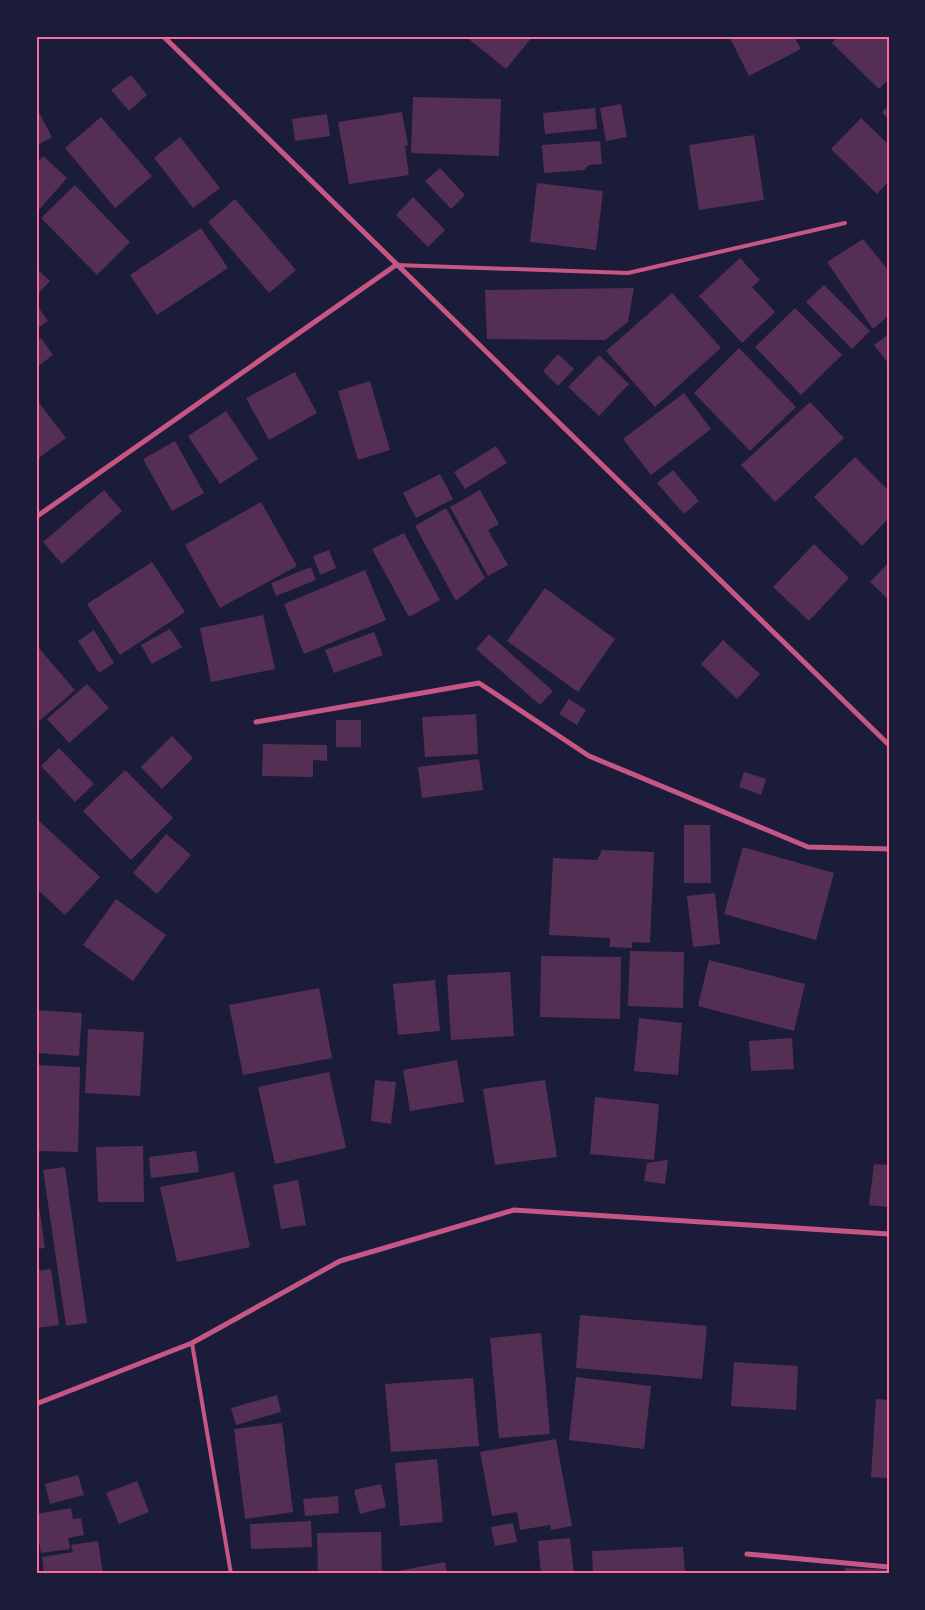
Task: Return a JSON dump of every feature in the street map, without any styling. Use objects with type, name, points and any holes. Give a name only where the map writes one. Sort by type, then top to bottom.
[{"type":"street","points":[[162,36],[889,745]]},
{"type":"street","points":[[36,517],[396,265]]},
{"type":"street","points":[[256,722],[479,683],[589,756],[808,847],[889,849]]},
{"type":"street","points":[[36,1404],[192,1343],[340,1261],[514,1210],[889,1234]]},
{"type":"street","points":[[746,1554],[889,1567]]},
{"type":"lane","points":[[396,265],[628,273],[845,223]]},
{"type":"lane","points":[[192,1343],[231,1574]]},
{"type":"building","points":[[465,36],[533,36],[506,69]]},
{"type":"building","points":[[729,36],[794,36],[801,49],[749,76]]},
{"type":"building","points":[[838,36],[889,36],[889,79],[879,89],[832,43]]},
{"type":"building","points":[[131,75],[147,95],[129,111],[111,90]]},
{"type":"building","points":[[413,97],[501,99],[499,156],[411,153]]},
{"type":"building","points":[[621,104],[627,137],[606,141],[600,108]]},
{"type":"building","points":[[889,105],[889,120],[882,112]]},
{"type":"building","points":[[36,107],[52,137],[36,146]]},
{"type":"building","points":[[595,108],[597,129],[545,134],[543,113]]},
{"type":"building","points":[[402,112],[408,145],[405,146],[409,175],[349,184],[338,122]]},
{"type":"building","points":[[327,114],[330,136],[295,141],[292,119]]},
{"type":"building","points":[[101,117],[152,176],[115,208],[65,148]]},
{"type":"building","points":[[861,118],[889,145],[889,181],[877,194],[831,149]]},
{"type":"building","points":[[754,135],[764,200],[699,210],[689,145]]},
{"type":"building","points":[[180,137],[220,188],[193,208],[154,158]]},
{"type":"building","points":[[600,141],[602,164],[589,165],[584,170],[544,173],[542,145]]},
{"type":"building","points":[[43,156],[67,178],[36,213],[36,164]]},
{"type":"building","points":[[440,168],[465,195],[451,209],[425,181]]},
{"type":"building","points":[[537,183],[603,191],[596,250],[530,242]]},
{"type":"building","points":[[75,185],[130,242],[97,275],[41,218]]},
{"type":"building","points":[[413,197],[445,230],[428,247],[396,215]]},
{"type":"building","points":[[235,199],[296,270],[269,293],[208,222]]},
{"type":"building","points":[[201,228],[228,268],[157,315],[130,275]]},
{"type":"building","points":[[863,239],[889,271],[889,315],[873,329],[827,262]]},
{"type":"building","points":[[740,258],[760,280],[752,287],[775,312],[742,343],[699,296]]},
{"type":"building","points":[[36,268],[50,281],[36,296]]},
{"type":"building","points":[[824,285],[870,331],[852,349],[806,302]]},
{"type":"building","points":[[634,288],[628,322],[605,340],[487,339],[485,290]]},
{"type":"building","points":[[672,293],[721,348],[655,407],[606,351]]},
{"type":"building","points":[[39,308],[48,321],[36,329],[36,310]]},
{"type":"building","points":[[795,308],[842,355],[801,395],[755,347]]},
{"type":"building","points":[[889,334],[889,364],[874,345]]},
{"type":"building","points":[[41,338],[53,355],[36,368],[36,342]]},
{"type":"building","points":[[739,348],[796,407],[750,451],[694,393]]},
{"type":"building","points":[[558,354],[574,369],[558,386],[543,371]]},
{"type":"building","points":[[599,355],[629,384],[599,416],[568,387]]},
{"type":"building","points":[[295,372],[317,413],[269,440],[246,398]]},
{"type":"building","points":[[370,381],[390,450],[358,460],[338,391]]},
{"type":"building","points":[[684,393],[711,429],[651,475],[623,439]]},
{"type":"building","points":[[36,399],[66,438],[36,460]]},
{"type":"building","points":[[810,402],[844,438],[775,502],[741,465]]},
{"type":"building","points":[[226,411],[258,459],[220,484],[188,436]]},
{"type":"building","points":[[175,441],[204,493],[172,511],[143,459]]},
{"type":"building","points":[[496,446],[507,463],[465,489],[454,472]]},
{"type":"building","points":[[855,457],[889,491],[889,518],[862,546],[814,497]]},
{"type":"building","points":[[673,470],[699,501],[684,514],[657,483]]},
{"type":"building","points":[[440,474],[453,499],[416,518],[403,493]]},
{"type":"building","points":[[104,490],[122,511],[62,564],[43,542]]},
{"type":"building","points":[[480,490],[499,524],[488,530],[508,565],[488,576],[450,507]]},
{"type":"building","points":[[261,502],[297,566],[220,608],[185,545]]},
{"type":"building","points":[[446,508],[485,578],[456,601],[415,526]]},
{"type":"building","points":[[404,533],[440,600],[409,617],[372,549]]},
{"type":"building","points":[[814,544],[849,578],[809,621],[773,587]]},
{"type":"building","points":[[329,550],[336,568],[320,575],[313,556]]},
{"type":"building","points":[[152,562],[185,612],[120,655],[87,604]]},
{"type":"building","points":[[889,562],[889,600],[870,582]]},
{"type":"building","points":[[311,567],[316,580],[276,596],[271,583]]},
{"type":"building","points":[[365,570],[386,620],[304,654],[284,604]]},
{"type":"building","points":[[545,588],[615,639],[578,692],[507,641]]},
{"type":"building","points":[[263,615],[275,669],[211,682],[200,628]]},
{"type":"building","points":[[170,629],[182,647],[152,664],[141,645]]},
{"type":"building","points":[[94,630],[114,663],[99,673],[78,641]]},
{"type":"building","points":[[374,632],[383,655],[334,673],[325,650]]},
{"type":"building","points":[[489,634],[553,691],[540,705],[476,649]]},
{"type":"building","points":[[723,640],[760,674],[737,699],[701,664]]},
{"type":"building","points":[[36,645],[75,690],[36,724]]},
{"type":"building","points":[[87,684],[109,708],[69,743],[47,719]]},
{"type":"building","points":[[569,699],[586,710],[577,725],[559,714]]},
{"type":"building","points":[[476,714],[478,754],[425,757],[422,717]]},
{"type":"building","points":[[336,720],[361,720],[361,747],[336,747]]},
{"type":"building","points":[[172,736],[193,758],[162,789],[141,767]]},
{"type":"building","points":[[263,744],[327,745],[327,761],[313,760],[313,777],[262,776]]},
{"type":"building","points":[[59,748],[94,784],[75,802],[41,766]]},
{"type":"building","points":[[479,759],[483,790],[422,798],[418,767]]},
{"type":"building","points":[[125,770],[173,818],[131,860],[83,811]]},
{"type":"building","points":[[744,772],[766,779],[761,795],[739,787]]},
{"type":"building","points":[[40,822],[100,877],[65,915],[36,888],[36,826]]},
{"type":"building","points":[[684,825],[710,825],[711,883],[684,883]]},
{"type":"building","points":[[166,834],[191,855],[157,894],[133,873]]},
{"type":"building","points":[[743,847],[834,873],[816,940],[724,914]]},
{"type":"building","points":[[602,850],[654,852],[650,943],[632,942],[632,948],[610,947],[610,938],[549,935],[553,858],[597,860]]},
{"type":"building","points":[[715,893],[720,944],[693,947],[687,896]]},
{"type":"building","points":[[116,899],[166,935],[133,981],[83,945]]},
{"type":"building","points":[[630,951],[684,952],[683,1008],[628,1006]]},
{"type":"building","points":[[541,956],[621,957],[620,1019],[540,1017]]},
{"type":"building","points":[[709,960],[805,984],[794,1031],[698,1006]]},
{"type":"building","points":[[510,972],[514,1036],[451,1040],[447,975]]},
{"type":"building","points":[[435,980],[440,1031],[398,1035],[393,984]]},
{"type":"building","points":[[319,988],[332,1058],[243,1075],[229,1005]]},
{"type":"building","points":[[36,1010],[82,1013],[79,1056],[36,1053]]},
{"type":"building","points":[[639,1018],[682,1023],[678,1075],[634,1071]]},
{"type":"building","points":[[88,1029],[144,1032],[140,1096],[85,1093]]},
{"type":"building","points":[[792,1038],[794,1069],[751,1071],[749,1041]]},
{"type":"building","points":[[457,1060],[464,1102],[410,1111],[403,1070]]},
{"type":"building","points":[[36,1065],[80,1067],[78,1152],[36,1151]]},
{"type":"building","points":[[329,1072],[346,1148],[275,1164],[258,1087]]},
{"type":"building","points":[[375,1080],[396,1082],[391,1124],[371,1121]]},
{"type":"building","points":[[545,1080],[557,1157],[495,1165],[483,1089]]},
{"type":"building","points":[[595,1097],[659,1104],[654,1160],[590,1154]]},
{"type":"building","points":[[143,1146],[144,1202],[98,1202],[96,1147]]},
{"type":"building","points":[[196,1151],[199,1172],[151,1178],[149,1157]]},
{"type":"building","points":[[668,1160],[665,1184],[644,1181],[647,1163]]},
{"type":"building","points":[[874,1164],[889,1165],[889,1207],[869,1205]]},
{"type":"building","points":[[65,1167],[87,1323],[66,1326],[43,1170]]},
{"type":"building","points":[[234,1172],[250,1247],[177,1262],[160,1187]]},
{"type":"building","points":[[298,1180],[306,1225],[281,1229],[273,1185]]},
{"type":"building","points":[[36,1192],[45,1248],[36,1249]]},
{"type":"building","points":[[51,1269],[59,1325],[36,1328],[36,1271]]},
{"type":"building","points":[[580,1315],[707,1326],[702,1379],[576,1368]]},
{"type":"building","points":[[541,1333],[550,1434],[499,1438],[490,1338]]},
{"type":"building","points":[[734,1362],[798,1366],[796,1410],[731,1406]]},
{"type":"building","points":[[576,1377],[651,1386],[644,1449],[569,1440]]},
{"type":"building","points":[[473,1378],[479,1446],[391,1452],[385,1384]]},
{"type":"building","points":[[277,1395],[281,1412],[236,1425],[231,1408]]},
{"type":"building","points":[[876,1399],[889,1400],[889,1478],[871,1477]]},
{"type":"building","points":[[282,1423],[293,1512],[245,1519],[234,1429]]},
{"type":"building","points":[[556,1439],[572,1526],[551,1530],[550,1525],[520,1530],[517,1512],[492,1516],[480,1452]]},
{"type":"building","points":[[437,1459],[443,1522],[400,1526],[395,1463]]},
{"type":"building","points":[[78,1475],[84,1495],[50,1504],[45,1484]]},
{"type":"building","points":[[137,1481],[149,1512],[119,1524],[106,1493]]},
{"type":"building","points":[[381,1484],[386,1507],[360,1514],[354,1490]]},
{"type":"building","points":[[338,1496],[339,1513],[305,1516],[303,1499]]},
{"type":"building","points":[[71,1508],[73,1519],[81,1518],[84,1535],[68,1538],[70,1549],[41,1553],[36,1526],[36,1514]]},
{"type":"building","points":[[311,1521],[312,1547],[251,1549],[250,1524]]},
{"type":"building","points":[[513,1523],[517,1542],[495,1546],[491,1527]]},
{"type":"building","points":[[381,1532],[382,1574],[318,1574],[317,1533]]},
{"type":"building","points":[[570,1538],[574,1574],[541,1574],[538,1541]]},
{"type":"building","points":[[98,1541],[103,1574],[44,1574],[42,1557],[73,1552],[71,1545]]},
{"type":"building","points":[[683,1547],[685,1574],[593,1574],[592,1551]]},
{"type":"building","points":[[445,1562],[447,1574],[392,1574],[392,1572]]},
{"type":"building","points":[[845,1568],[889,1570],[889,1574],[845,1574]]}]
